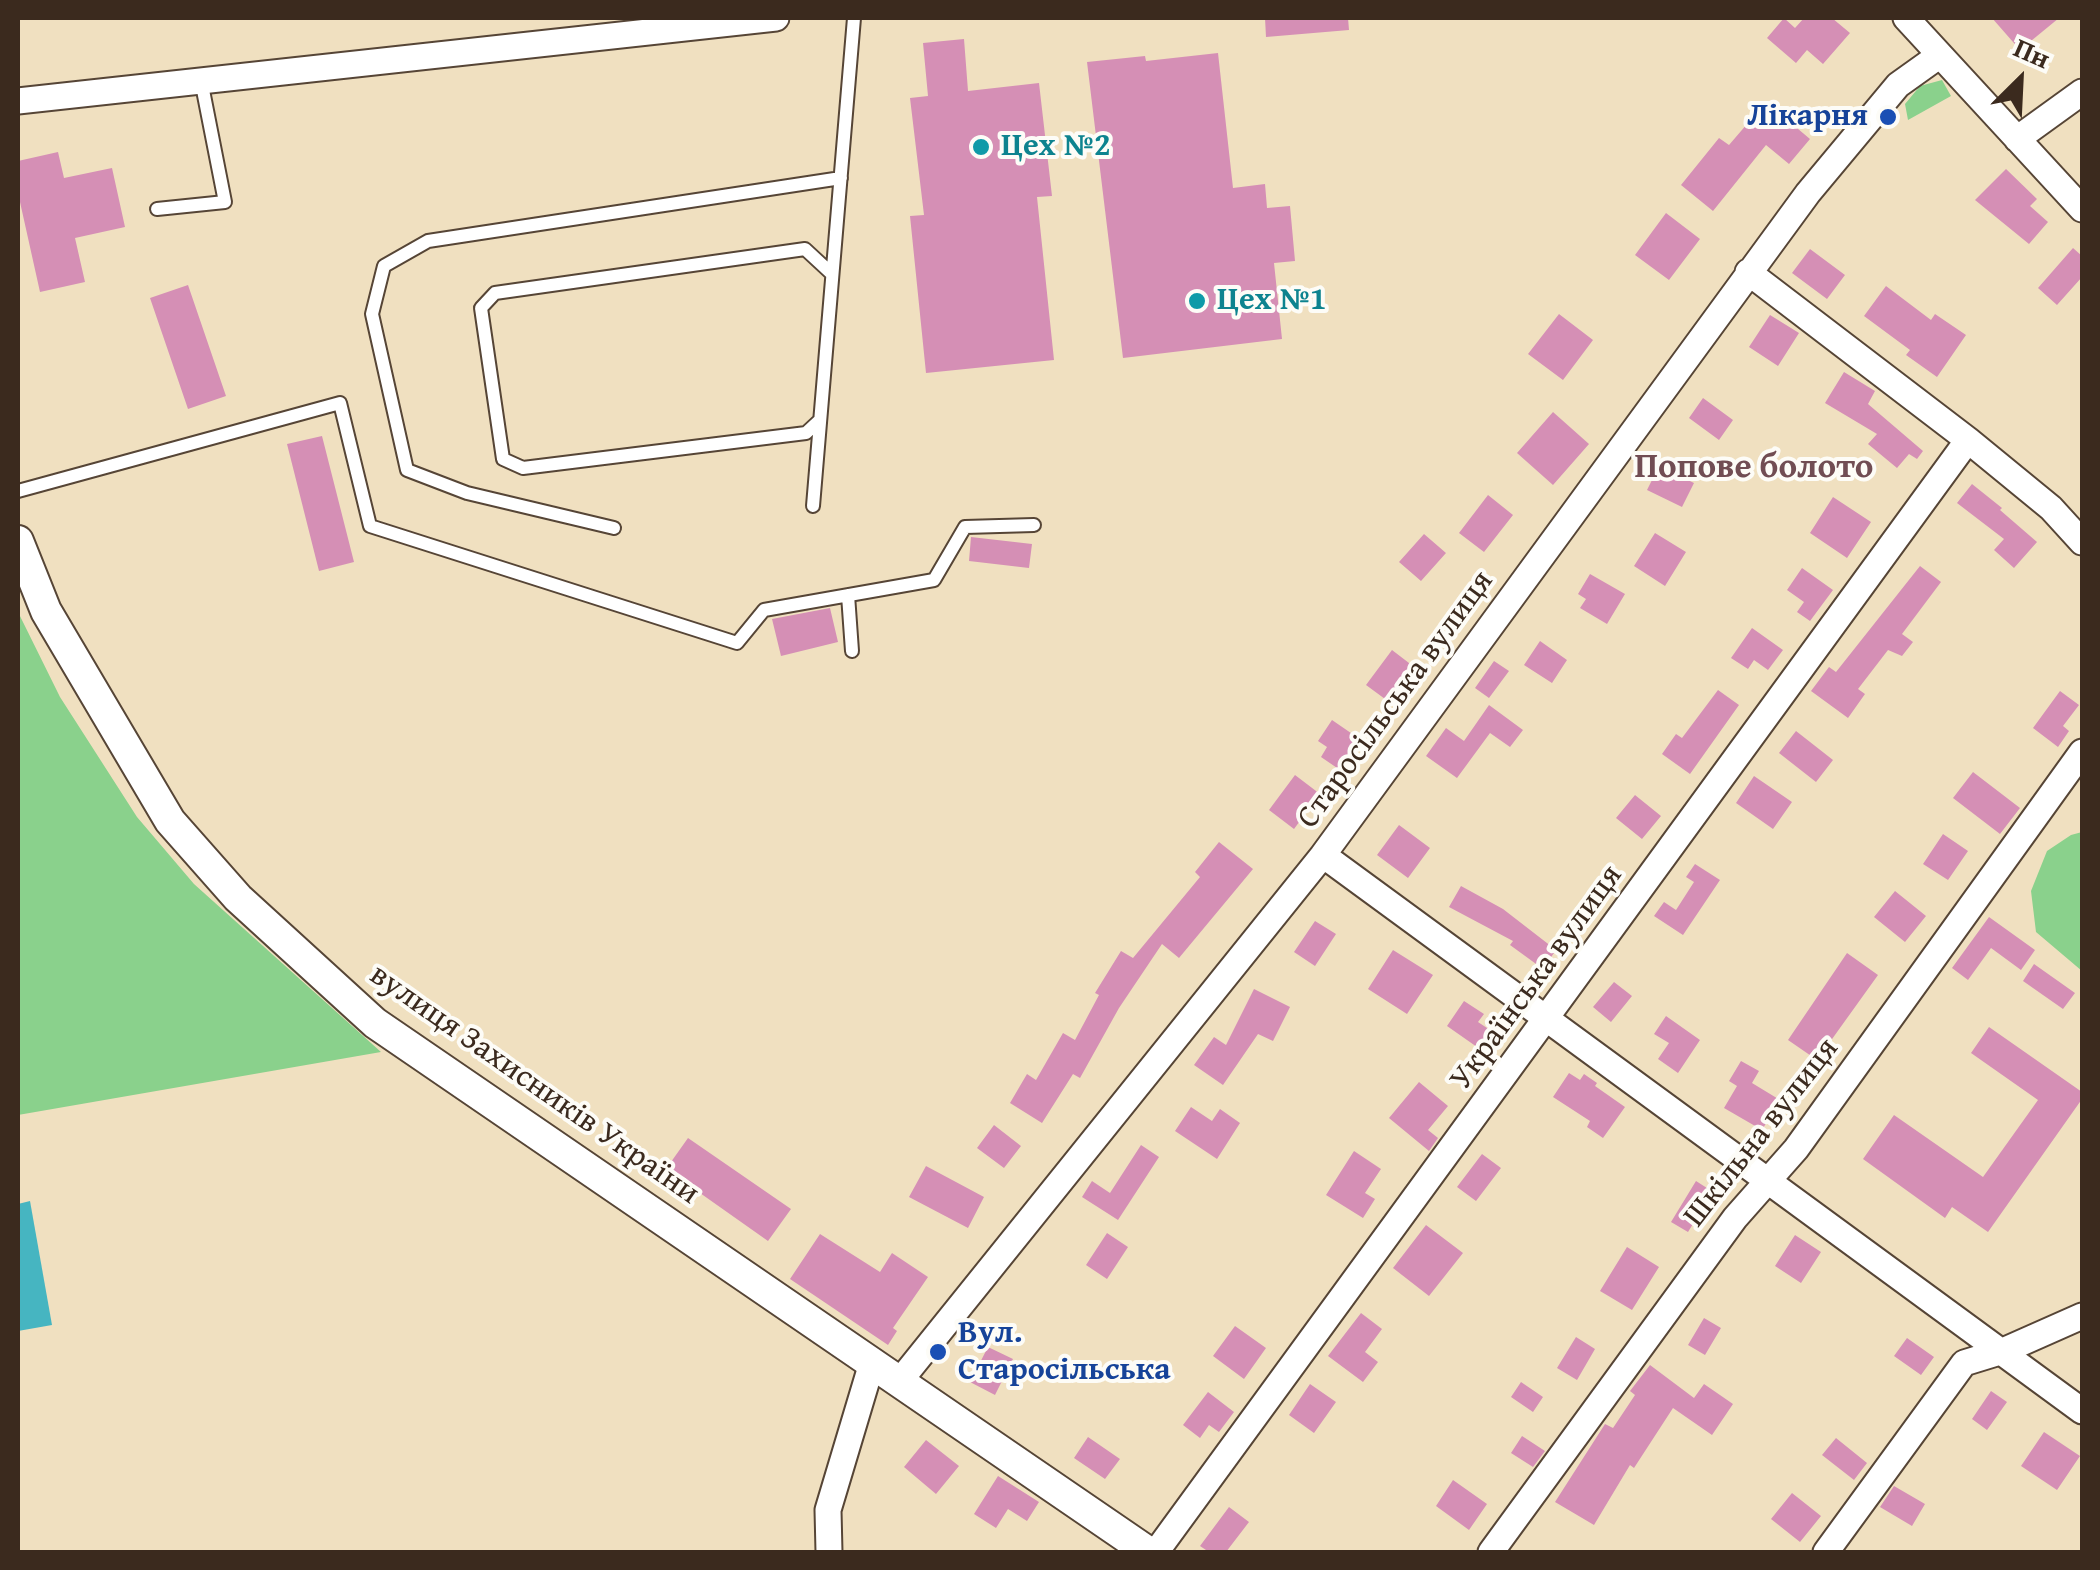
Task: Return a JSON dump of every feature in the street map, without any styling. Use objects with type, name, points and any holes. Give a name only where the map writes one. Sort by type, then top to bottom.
[{"type":"street","points":[[18,101],[611,27],[776,18]]},
{"type":"street","points":[[1906,18],[2082,209]]},
{"type":"street","name":"Старосільська вулиця","points":[[899,1382],[1323,855],[1808,193],[1898,85],[1940,55]]},
{"type":"street","points":[[2018,138],[2082,92]]},
{"type":"street","points":[[1748,272],[1968,440],[2051,508],[2082,542]]},
{"type":"street","name":"Українська вулиця","points":[[1156,1552],[1968,440]]},
{"type":"street","name":"вулиця Захисників України","points":[[18,542],[46,611],[170,821],[238,898],[374,1023],[872,1364]]},
{"type":"street","name":"Шкільна вулиця","points":[[1491,1552],[1735,1218],[1769,1182],[1945,945],[2082,752]]},
{"type":"street","points":[[1323,855],[2082,1411]]},
{"type":"street","points":[[1826,1552],[1964,1363],[2003,1351],[2082,1316]]},
{"type":"street","points":[[829,1552],[828,1510],[872,1364],[1148,1552]]},
{"type":"lane","points":[[812,506],[854,18]]},
{"type":"lane","points":[[157,209],[225,202],[201,80]]},
{"type":"lane","points":[[614,528],[466,493],[407,470],[372,314],[384,266],[428,241],[840,178]]},
{"type":"lane","points":[[820,420],[806,434],[523,468],[503,459],[481,308],[496,293],[805,249],[832,274]]},
{"type":"lane","points":[[18,490],[340,403],[370,526],[737,643],[764,610],[934,580],[965,526],[1034,525]]},
{"type":"lane","points":[[848,595],[852,652]]},
{"type":"green space","points":[[1942,80],[1951,96],[1908,120],[1905,104],[1920,86]]},
{"type":"green space","points":[[18,612],[60,697],[137,817],[194,884],[381,1052],[18,1115]]},
{"type":"green space","points":[[2082,832],[2082,971],[2036,932],[2031,891],[2047,851]]},
{"type":"water","points":[[30,1201],[52,1325],[18,1331],[18,1204]]},
{"type":"building","points":[[1265,18],[1348,18],[1349,30],[1266,37]]},
{"type":"building","points":[[1784,18],[1795,28],[1804,18],[1832,18],[1850,33],[1823,64],[1807,50],[1796,63],[1767,38]]},
{"type":"building","points":[[1992,18],[2059,18],[2020,50]]},
{"type":"building","points":[[964,39],[968,91],[1039,83],[1052,196],[1037,197],[1054,360],[926,373],[910,216],[924,215],[910,98],[928,96],[923,43]]},
{"type":"building","points":[[1218,53],[1233,188],[1265,184],[1267,208],[1290,206],[1295,261],[1274,263],[1282,339],[1123,358],[1087,62],[1145,56],[1146,61]]},
{"type":"building","points":[[1766,102],[1810,139],[1789,164],[1766,145],[1713,211],[1681,185],[1719,138],[1729,145]]},
{"type":"building","points":[[58,152],[64,178],[112,168],[125,227],[75,238],[85,282],[40,292],[18,193],[18,161]]},
{"type":"building","points":[[2006,169],[2037,199],[2030,206],[2048,222],[2029,244],[1975,200]]},
{"type":"building","points":[[1666,213],[1700,239],[1669,280],[1635,255]]},
{"type":"building","points":[[2073,248],[2082,256],[2082,277],[2057,305],[2038,288]]},
{"type":"building","points":[[1810,249],[1845,275],[1827,299],[1792,273]]},
{"type":"building","points":[[188,285],[226,396],[188,409],[150,298]]},
{"type":"building","points":[[1886,286],[1931,320],[1935,314],[1966,335],[1937,377],[1906,355],[1910,350],[1864,316]]},
{"type":"building","points":[[1559,314],[1593,340],[1563,380],[1528,354]]},
{"type":"building","points":[[1770,315],[1799,333],[1778,366],[1749,347]]},
{"type":"building","points":[[1844,372],[1875,391],[1868,404],[1923,451],[1917,459],[1909,454],[1897,468],[1868,444],[1877,434],[1825,403]]},
{"type":"building","points":[[1703,398],[1733,420],[1719,440],[1689,418]]},
{"type":"building","points":[[1553,412],[1589,444],[1553,485],[1517,453]]},
{"type":"building","points":[[322,436],[354,562],[319,571],[287,444]]},
{"type":"building","points":[[1659,466],[1694,483],[1682,507],[1647,490]]},
{"type":"building","points":[[1972,484],[2037,542],[2014,568],[1994,550],[2004,539],[1957,503]]},
{"type":"building","points":[[1488,495],[1513,515],[1484,552],[1459,533]]},
{"type":"building","points":[[1833,497],[1871,522],[1847,558],[1810,533]]},
{"type":"building","points":[[1655,533],[1686,552],[1665,586],[1634,566]]},
{"type":"building","points":[[1424,534],[1446,553],[1421,581],[1399,562]]},
{"type":"building","points":[[971,537],[1032,544],[1029,568],[969,561]]},
{"type":"building","points":[[1920,566],[1941,582],[1902,634],[1913,642],[1902,656],[1888,650],[1858,689],[1865,694],[1848,718],[1811,691],[1829,667],[1836,672]]},
{"type":"building","points":[[1802,568],[1833,590],[1810,621],[1797,612],[1804,602],[1787,590]]},
{"type":"building","points":[[1590,574],[1625,594],[1607,624],[1580,608],[1586,599],[1578,594]]},
{"type":"building","points":[[830,608],[838,642],[781,656],[772,619]]},
{"type":"building","points":[[1752,628],[1783,650],[1768,670],[1754,660],[1748,669],[1731,658]]},
{"type":"building","points":[[1540,641],[1567,660],[1552,683],[1524,665]]},
{"type":"building","points":[[1392,650],[1426,676],[1400,710],[1366,685]]},
{"type":"building","points":[[1494,661],[1509,671],[1489,698],[1475,688]]},
{"type":"building","points":[[1718,690],[1739,705],[1690,774],[1662,754],[1676,734],[1682,738]]},
{"type":"building","points":[[2060,691],[2079,705],[2063,726],[2069,731],[2058,747],[2033,728]]},
{"type":"building","points":[[1489,705],[1523,730],[1510,747],[1490,733],[1457,778],[1426,756],[1446,728],[1464,741]]},
{"type":"building","points":[[1332,720],[1364,742],[1343,772],[1321,757],[1327,747],[1318,741]]},
{"type":"building","points":[[1796,731],[1833,760],[1816,782],[1779,753]]},
{"type":"building","points":[[1973,772],[2020,808],[2000,834],[1953,798]]},
{"type":"building","points":[[1295,775],[1320,794],[1294,829],[1269,810]]},
{"type":"building","points":[[1754,776],[1792,802],[1773,829],[1736,803]]},
{"type":"building","points":[[1635,795],[1661,816],[1642,839],[1616,818]]},
{"type":"building","points":[[1399,825],[1430,848],[1408,878],[1377,855]]},
{"type":"building","points":[[1943,834],[1968,851],[1948,880],[1923,864]]},
{"type":"building","points":[[1219,842],[1253,869],[1179,958],[1162,944],[1119,1008],[1080,1078],[1073,1074],[1042,1123],[1010,1103],[1027,1074],[1036,1080],[1063,1033],[1075,1040],[1099,995],[1095,993],[1121,951],[1133,958],[1200,877],[1195,872]]},
{"type":"building","points":[[1695,864],[1720,880],[1683,935],[1654,916],[1664,902],[1676,910],[1694,882],[1686,877]]},
{"type":"building","points":[[1461,886],[1503,909],[1556,950],[1543,969],[1510,945],[1513,941],[1449,907]]},
{"type":"building","points":[[1895,891],[1926,916],[1905,942],[1874,917]]},
{"type":"building","points":[[1989,917],[2035,950],[2021,970],[1991,948],[1968,980],[1952,968]]},
{"type":"building","points":[[1315,921],[1336,934],[1315,966],[1294,952]]},
{"type":"building","points":[[1393,950],[1433,975],[1407,1014],[1368,989]]},
{"type":"building","points":[[1847,953],[1878,975],[1817,1060],[1788,1040]]},
{"type":"building","points":[[2034,964],[2075,993],[2063,1009],[2023,981]]},
{"type":"building","points":[[1614,982],[1632,996],[1611,1022],[1593,1007]]},
{"type":"building","points":[[1254,989],[1290,1007],[1273,1041],[1258,1034],[1223,1085],[1194,1065],[1214,1037],[1226,1045]]},
{"type":"building","points":[[1464,1001],[1484,1014],[1478,1022],[1499,1036],[1487,1054],[1447,1026]]},
{"type":"building","points":[[1666,1016],[1700,1040],[1678,1073],[1658,1059],[1669,1043],[1654,1034]]},
{"type":"building","points":[[1989,1027],[2082,1092],[2082,1099],[1988,1232],[1952,1207],[1945,1218],[1863,1159],[1894,1115],[1983,1177],[2038,1100],[1971,1053]]},
{"type":"building","points":[[1741,1061],[1759,1071],[1752,1083],[1780,1100],[1762,1130],[1724,1108],[1737,1086],[1729,1081]]},
{"type":"building","points":[[1569,1073],[1580,1080],[1584,1074],[1625,1107],[1603,1138],[1587,1127],[1590,1121],[1553,1097]]},
{"type":"building","points":[[1419,1082],[1448,1106],[1428,1130],[1438,1138],[1429,1151],[1389,1118]]},
{"type":"building","points":[[1191,1107],[1212,1121],[1220,1109],[1240,1123],[1217,1159],[1175,1131]]},
{"type":"building","points":[[994,1125],[1021,1146],[1004,1168],[977,1148]]},
{"type":"building","points":[[688,1138],[791,1209],[768,1241],[666,1169]]},
{"type":"building","points":[[1141,1145],[1159,1157],[1118,1220],[1082,1197],[1092,1181],[1110,1193]]},
{"type":"building","points":[[1354,1151],[1381,1169],[1365,1193],[1375,1199],[1363,1218],[1326,1195]]},
{"type":"building","points":[[1482,1154],[1501,1168],[1476,1201],[1457,1187]]},
{"type":"building","points":[[926,1166],[984,1197],[968,1228],[909,1197]]},
{"type":"building","points":[[1696,1181],[1721,1197],[1712,1211],[1704,1206],[1688,1232],[1671,1222]]},
{"type":"building","points":[[1426,1225],[1463,1253],[1429,1296],[1393,1268]]},
{"type":"building","points":[[1107,1233],[1128,1247],[1107,1279],[1086,1265]]},
{"type":"building","points":[[820,1234],[880,1272],[892,1253],[928,1277],[893,1328],[897,1331],[888,1345],[790,1279]]},
{"type":"building","points":[[1795,1235],[1821,1252],[1801,1283],[1775,1266]]},
{"type":"building","points":[[1627,1247],[1659,1267],[1632,1310],[1600,1291]]},
{"type":"building","points":[[1361,1313],[1382,1329],[1365,1352],[1378,1362],[1363,1382],[1328,1356]]},
{"type":"building","points":[[1704,1318],[1721,1328],[1705,1355],[1688,1345]]},
{"type":"building","points":[[1235,1326],[1266,1348],[1244,1379],[1213,1356]]},
{"type":"building","points":[[1576,1337],[1595,1349],[1577,1380],[1557,1368]]},
{"type":"building","points":[[1907,1338],[1934,1357],[1921,1375],[1894,1356]]},
{"type":"building","points":[[988,1347],[1013,1359],[995,1395],[970,1382]]},
{"type":"building","points":[[1650,1365],[1694,1398],[1704,1384],[1733,1404],[1712,1435],[1673,1408],[1634,1468],[1630,1465],[1594,1525],[1555,1502],[1605,1424],[1613,1428],[1635,1395],[1630,1391]]},
{"type":"building","points":[[1521,1382],[1543,1397],[1533,1412],[1511,1397]]},
{"type":"building","points":[[1310,1384],[1336,1402],[1314,1433],[1289,1415]]},
{"type":"building","points":[[1991,1391],[2007,1402],[1987,1430],[1972,1419]]},
{"type":"building","points":[[1208,1392],[1234,1412],[1219,1432],[1209,1425],[1200,1438],[1183,1425]]},
{"type":"building","points":[[2044,1432],[2080,1456],[2057,1490],[2021,1466]]},
{"type":"building","points":[[1522,1436],[1545,1451],[1533,1467],[1511,1453]]},
{"type":"building","points":[[1088,1437],[1120,1459],[1105,1479],[1074,1458]]},
{"type":"building","points":[[1836,1438],[1867,1463],[1854,1480],[1822,1455]]},
{"type":"building","points":[[926,1440],[959,1466],[936,1494],[904,1467]]},
{"type":"building","points":[[998,1476],[1039,1502],[1027,1521],[1008,1509],[996,1528],[974,1514]]},
{"type":"building","points":[[1453,1480],[1487,1504],[1469,1530],[1436,1506]]},
{"type":"building","points":[[1894,1486],[1925,1504],[1912,1526],[1880,1507]]},
{"type":"building","points":[[1792,1493],[1821,1516],[1800,1542],[1771,1519]]},
{"type":"building","points":[[1229,1507],[1249,1522],[1226,1552],[1209,1552],[1200,1546]]},
{"type":"place","name":"Лікарня","points":[[1888,117]]},
{"type":"place","name":"Цех №2","points":[[981,147]]},
{"type":"place","name":"Цех №1","points":[[1197,301]]},
{"type":"place","name":"Вул. Старосільська","points":[[938,1352]]},
{"type":"district","name":"Попове болото","points":[[1754,468]]}]
